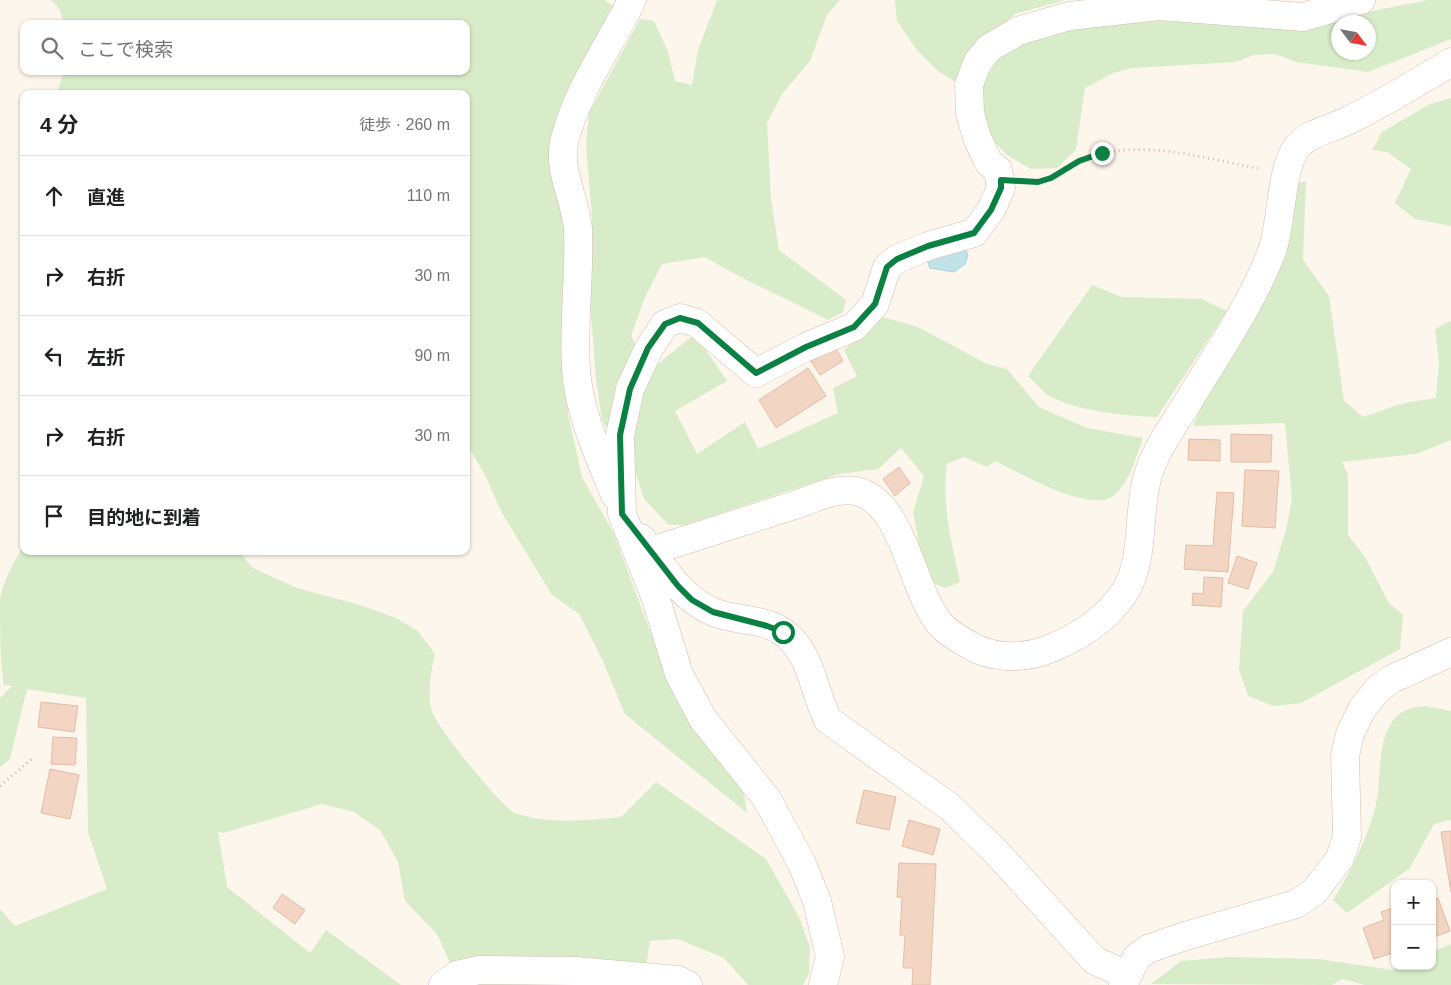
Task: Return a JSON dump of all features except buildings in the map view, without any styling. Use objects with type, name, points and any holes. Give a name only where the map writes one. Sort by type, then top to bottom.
[{"type":"street","points":[[632,0],[575,108],[563,145],[564,170],[573,198],[578,228],[576,370],[586,423],[655,596],[679,674],[703,719],[767,799],[802,864],[817,901],[830,958],[823,985]]},
{"type":"street","points":[[1361,0],[1303,18],[1159,6],[1069,16],[1018,31],[989,48],[977,62],[969,85],[970,113],[977,138],[989,163],[998,170],[1001,188],[991,210],[974,233],[928,246],[897,259],[887,267],[875,304],[854,327],[806,347],[756,373],[698,323],[680,318],[665,324],[648,348],[630,389],[620,435],[622,514],[692,600],[713,612],[783,632],[802,654],[810,667],[818,700],[828,720],[950,807],[997,853],[1094,960],[1125,980],[1137,957],[1148,949],[1182,936],[1296,904],[1314,892],[1340,858],[1347,837],[1345,756],[1350,734],[1362,709],[1378,689],[1392,679],[1451,652]]},
{"type":"street","points":[[651,551],[760,514],[827,494],[850,490],[867,493],[884,507],[901,536],[909,563],[922,593],[940,624],[958,639],[977,650],[999,656],[1039,652],[1063,643],[1098,623],[1126,591],[1134,567],[1146,481],[1163,442],[1248,303],[1263,274],[1273,247],[1288,174],[1297,146],[1312,136],[1347,121],[1451,62]]},
{"type":"street","points":[[443,985],[457,975],[479,970],[575,971],[678,980],[688,985]]},
{"type":"path","points":[[1001,180],[1038,182],[1051,178],[1079,161],[1102,153],[1146,148],[1288,174]]},
{"type":"path","points":[[0,786],[34,757]]},
{"type":"green space","points":[[51,0],[604,0],[614,6],[593,50],[565,205],[562,343],[568,414],[582,477],[613,532],[675,698],[744,793],[747,813],[625,714],[602,659],[579,614],[552,595],[502,513],[484,473],[470,450],[470,90],[58,90],[63,75],[470,75],[470,20],[63,20],[60,10]]},
{"type":"green space","points":[[717,0],[840,0],[827,15],[810,61],[782,94],[767,123],[771,199],[779,250],[846,300],[843,312],[828,320],[705,257],[662,264],[645,297],[631,336],[650,370],[695,334],[727,381],[675,411],[697,454],[745,422],[758,449],[838,413],[833,388],[857,376],[844,350],[883,317],[918,327],[987,364],[1007,369],[1039,407],[1087,428],[1143,438],[1128,477],[1113,496],[1103,500],[1088,500],[1072,496],[1036,482],[995,461],[987,467],[964,457],[947,464],[946,509],[960,582],[946,588],[933,583],[920,550],[913,512],[924,476],[901,448],[878,469],[839,474],[685,525],[669,525],[644,499],[632,461],[602,421],[596,379],[590,300],[592,218],[586,144],[589,113],[640,19],[654,21],[668,52],[675,81],[692,85],[698,50]]},
{"type":"green space","points":[[895,0],[1065,0],[1015,14],[970,52],[959,84],[938,71],[917,50],[897,21]]},
{"type":"green space","points":[[1428,0],[1451,0],[1451,39],[1368,72],[1296,62],[1275,54],[1254,55],[1236,62],[1132,68],[1113,73],[1085,88],[1076,150],[1057,168],[1031,169],[1007,155],[989,136],[977,115],[983,84],[997,59],[1030,39],[1077,23],[1158,21],[1297,26],[1331,19],[1331,60],[1376,60],[1376,15],[1352,15]]},
{"type":"green space","points":[[1451,98],[1451,226],[1415,219],[1395,203],[1411,169],[1387,152],[1372,150],[1382,132],[1430,104]]},
{"type":"green space","points":[[1306,181],[1303,260],[1329,296],[1344,401],[1363,417],[1404,403],[1436,398],[1439,361],[1435,329],[1451,321],[1451,440],[1416,454],[1342,462],[1348,475],[1348,535],[1365,557],[1388,602],[1403,615],[1400,649],[1301,703],[1273,706],[1248,696],[1239,669],[1243,611],[1273,572],[1286,530],[1292,499],[1285,423],[1193,426],[1295,184]]},
{"type":"green space","points":[[1092,285],[1122,297],[1201,299],[1227,311],[1157,417],[1117,414],[1062,402],[1051,397],[1028,376]]},
{"type":"green space","points":[[20,552],[20,555],[242,555],[253,568],[297,588],[360,605],[396,618],[418,631],[435,654],[430,692],[433,714],[458,751],[508,808],[515,813],[541,819],[581,820],[621,817],[656,782],[766,859],[799,917],[810,947],[809,974],[803,985],[748,985],[724,958],[677,939],[650,941],[646,967],[650,985],[460,985],[437,934],[405,901],[398,862],[380,830],[354,812],[322,804],[223,833],[218,831],[227,887],[310,953],[326,930],[401,985],[0,985],[0,909],[15,926],[107,889],[88,832],[86,698],[27,689],[10,759],[0,767],[0,698],[12,686],[4,685],[0,643],[0,599],[9,571]]},
{"type":"green space","points":[[1425,706],[1451,711],[1451,820],[1434,824],[1410,868],[1347,913],[1333,900],[1356,858],[1370,824],[1377,801],[1381,754],[1387,732],[1395,718],[1411,709]]},
{"type":"green space","points":[[1451,944],[1451,985],[1365,985],[1342,979],[1332,985],[1151,984],[1181,961],[1229,957],[1319,959],[1391,970],[1436,970],[1436,950]]},
{"type":"water","points":[[964,247],[968,255],[965,264],[954,272],[930,268],[927,260]]},
{"type":"route","points":[[783,632],[713,612],[692,600],[678,586],[622,514],[620,435],[630,389],[648,348],[665,324],[680,318],[698,323],[756,373],[806,347],[854,327],[875,304],[887,267],[897,259],[928,246],[974,233],[991,210],[1001,188],[1001,180],[1038,182],[1051,178],[1079,161],[1102,153]]}]
